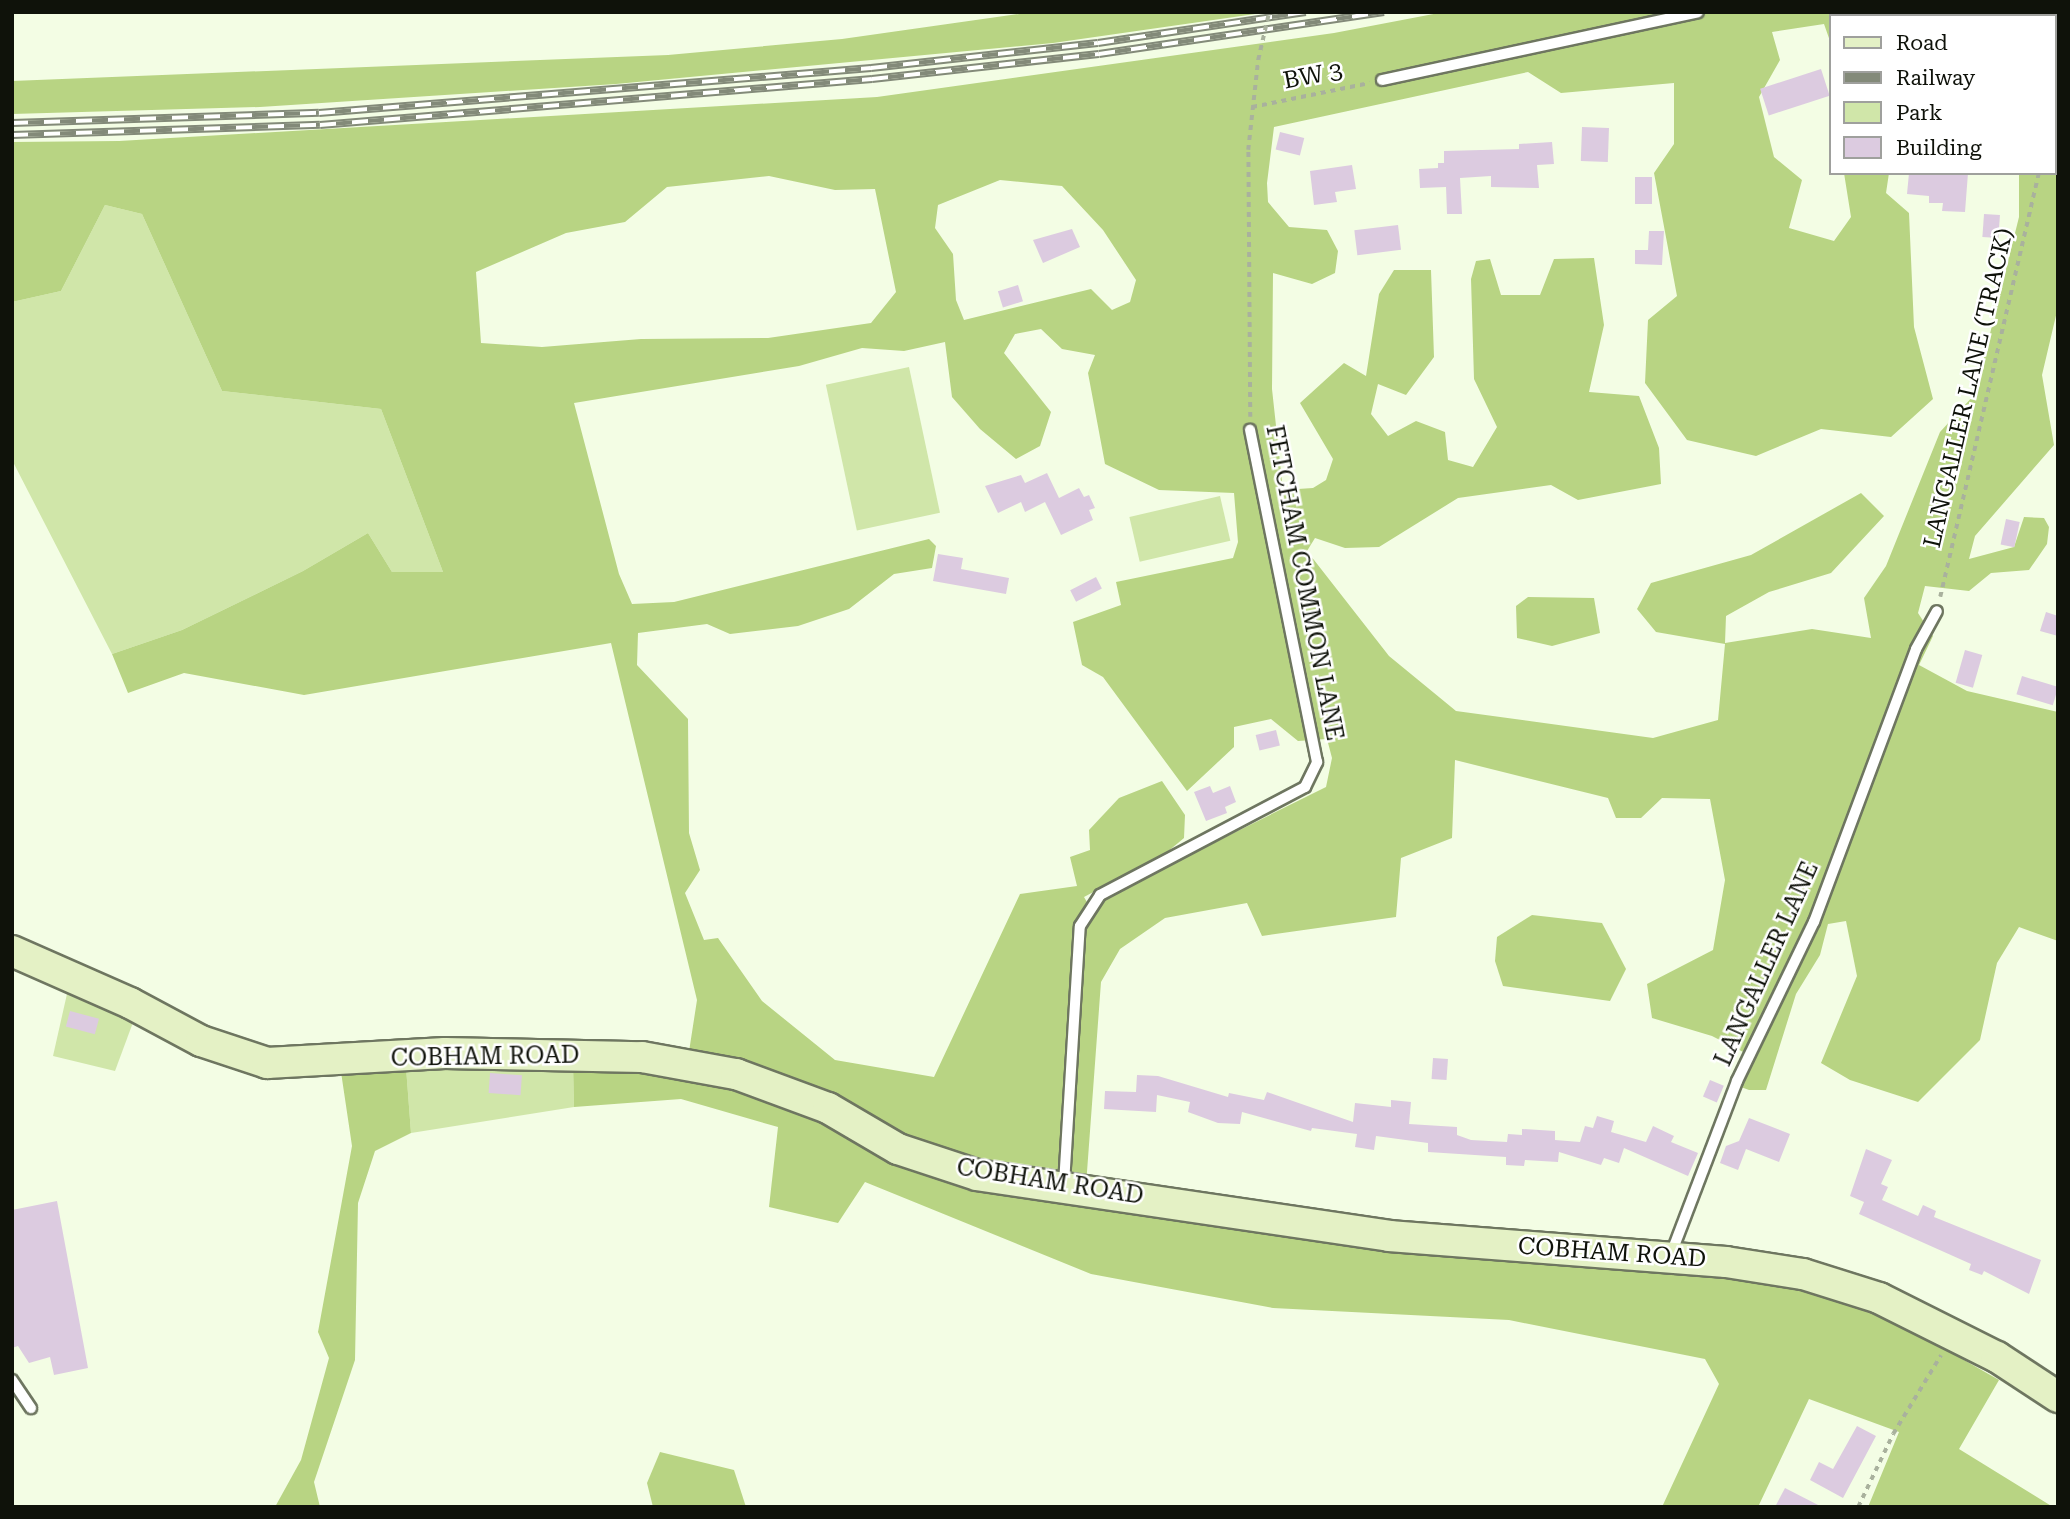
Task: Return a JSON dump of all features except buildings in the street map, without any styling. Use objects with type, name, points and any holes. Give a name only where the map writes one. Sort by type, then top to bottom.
[{"type":"street","name":"COBHAM ROAD","points":[[12,951],[130,1003],[201,1041],[267,1063],[445,1053],[642,1057],[736,1074],[828,1108],[898,1149],[977,1175],[1389,1236],[1670,1257],[1803,1274],[1879,1298],[1953,1334],[2058,1397]]},
{"type":"lane","points":[[1382,80],[1698,12]]},
{"type":"lane","name":"FETCHAM COMMON LANE","points":[[1063,1187],[1080,926],[1100,895],[1305,787],[1317,762],[1250,430]]},
{"type":"lane","name":"LANGALLER LANE","points":[[1670,1257],[1737,1081],[1814,922],[1916,649],[1937,611]]},
{"type":"lane","points":[[12,1380],[31,1408]]},
{"type":"path","name":"FETCHAM COMMON LANE","points":[[1250,430],[1248,150],[1258,60],[1269,12]]},
{"type":"path","name":"BW 3","points":[[1252,107],[1382,80]]},
{"type":"path","name":"LANGALLER LANE (TRACK)","points":[[1937,611],[2039,175]]},
{"type":"path","points":[[1858,1507],[1893,1434],[1953,1334]]},
{"type":"green space","points":[[1033,12],[1269,12],[1053,43],[616,84],[260,107],[12,114],[12,81],[668,55],[842,39]]},
{"type":"green space","points":[[1444,12],[2058,12],[1828,14],[1828,35],[1824,24],[1772,32],[1780,60],[1759,97],[1774,157],[1802,180],[1789,228],[1834,241],[1851,217],[1844,175],[1889,175],[1886,193],[1909,213],[1914,327],[1933,399],[1891,437],[1821,429],[1756,456],[1687,440],[1645,383],[1648,320],[1677,296],[1654,173],[1674,144],[1674,83],[1561,93],[1528,72],[1274,127],[1267,183],[1268,202],[1289,227],[1327,230],[1338,251],[1335,273],[1312,284],[1273,273],[1272,389],[1283,490],[1313,488],[1326,480],[1333,459],[1300,403],[1344,363],[1366,376],[1379,294],[1394,270],[1431,270],[1434,357],[1406,395],[1378,384],[1371,414],[1388,436],[1416,421],[1445,432],[1448,460],[1473,467],[1497,427],[1474,379],[1471,279],[1476,261],[1490,259],[1501,295],[1540,295],[1554,259],[1594,258],[1604,325],[1589,392],[1639,396],[1659,448],[1661,484],[1578,500],[1551,485],[1458,498],[1379,547],[1345,548],[1315,538],[1307,551],[1389,656],[1456,711],[1653,738],[1718,720],[1725,644],[1656,632],[1637,609],[1651,583],[1751,555],[1861,493],[1884,516],[1831,573],[1769,592],[1726,616],[1725,643],[1812,629],[1871,638],[1864,598],[1886,566],[1940,432],[1975,394],[2019,217],[2019,175],[2056,175],[2058,77],[2058,307],[2042,375],[2054,445],[1975,536],[1969,559],[2014,547],[2024,517],[2044,518],[2049,527],[2047,544],[2029,570],[1991,573],[1969,591],[1925,586],[1918,613],[1933,636],[1919,665],[1967,691],[2058,712],[2058,941],[2019,927],[1997,963],[1980,1040],[1918,1102],[1850,1080],[1821,1063],[1857,976],[1846,921],[1828,924],[1820,955],[1796,994],[1766,1090],[1741,1087],[1753,1057],[1712,1036],[1652,1018],[1647,984],[1713,950],[1725,880],[1710,799],[1662,798],[1641,818],[1616,818],[1608,798],[1455,760],[1452,838],[1401,858],[1396,917],[1262,936],[1247,903],[1165,918],[1120,949],[1101,982],[1085,1199],[1672,1263],[1810,1289],[1908,1328],[1999,1380],[1959,1449],[2053,1507],[1868,1507],[1899,1432],[1809,1399],[1758,1507],[1662,1507],[1719,1384],[1705,1359],[1509,1320],[1273,1308],[1091,1274],[865,1182],[838,1223],[769,1207],[778,1127],[681,1099],[574,1107],[573,1065],[686,1071],[697,1000],[611,643],[304,695],[184,673],[128,693],[112,654],[182,630],[303,571],[368,533],[392,572],[443,572],[381,409],[222,391],[142,214],[105,205],[61,291],[12,302],[12,142],[119,141],[877,97],[1334,33]],"holes":[[[769,176],[835,190],[875,189],[896,292],[871,323],[768,338],[641,339],[542,347],[481,343],[476,272],[566,233],[625,222],[667,187]],[[1000,180],[1062,186],[1103,230],[1136,280],[1130,302],[1112,310],[1091,289],[964,320],[956,300],[953,254],[935,228],[938,205]],[[1041,329],[1062,349],[1095,355],[1088,373],[1105,464],[1159,490],[1234,493],[1238,542],[1233,558],[1116,582],[1121,605],[1073,622],[1082,665],[1103,677],[1187,791],[1234,747],[1234,727],[1271,719],[1298,741],[1327,739],[1332,758],[1326,787],[1107,896],[1095,916],[1084,897],[1166,853],[1184,838],[1185,815],[1162,781],[1119,798],[1089,830],[1090,850],[1070,857],[1077,886],[1020,894],[934,1077],[835,1060],[762,1001],[718,938],[704,940],[685,893],[700,870],[689,833],[688,719],[637,665],[638,633],[707,624],[730,634],[798,626],[849,609],[894,574],[932,568],[936,546],[929,539],[674,602],[632,604],[619,574],[574,403],[799,366],[862,348],[904,351],[945,342],[952,397],[980,429],[1016,459],[1040,446],[1051,412],[1004,353],[1015,334]]]},
{"type":"green space","points":[[105,205],[142,214],[222,391],[381,409],[443,572],[392,572],[368,533],[303,571],[182,630],[112,654],[12,460],[12,302],[61,291]]},
{"type":"green space","points":[[909,367],[940,513],[857,530],[826,385]]},
{"type":"green space","points":[[1220,496],[1230,541],[1140,562],[1129,517]]},
{"type":"green space","points":[[1528,597],[1594,598],[1600,633],[1552,646],[1517,638],[1516,606]]},
{"type":"green space","points":[[1532,915],[1602,923],[1626,969],[1610,1001],[1503,986],[1495,961],[1497,937]]},
{"type":"green space","points":[[69,985],[135,1017],[115,1071],[53,1056]]},
{"type":"green space","points":[[573,1065],[574,1107],[411,1133],[406,1067]]},
{"type":"green space","points":[[406,1067],[411,1133],[375,1151],[358,1203],[355,1360],[314,1482],[320,1507],[275,1507],[301,1460],[329,1358],[318,1332],[352,1146],[341,1072]]},
{"type":"green space","points":[[660,1452],[734,1470],[746,1507],[653,1507],[647,1483]]},
{"type":"railway","points":[[12,123],[319,113],[871,68],[1098,43],[1306,12]]},
{"type":"railway","points":[[12,135],[320,125],[872,79],[1099,54],[1384,12]]}]
